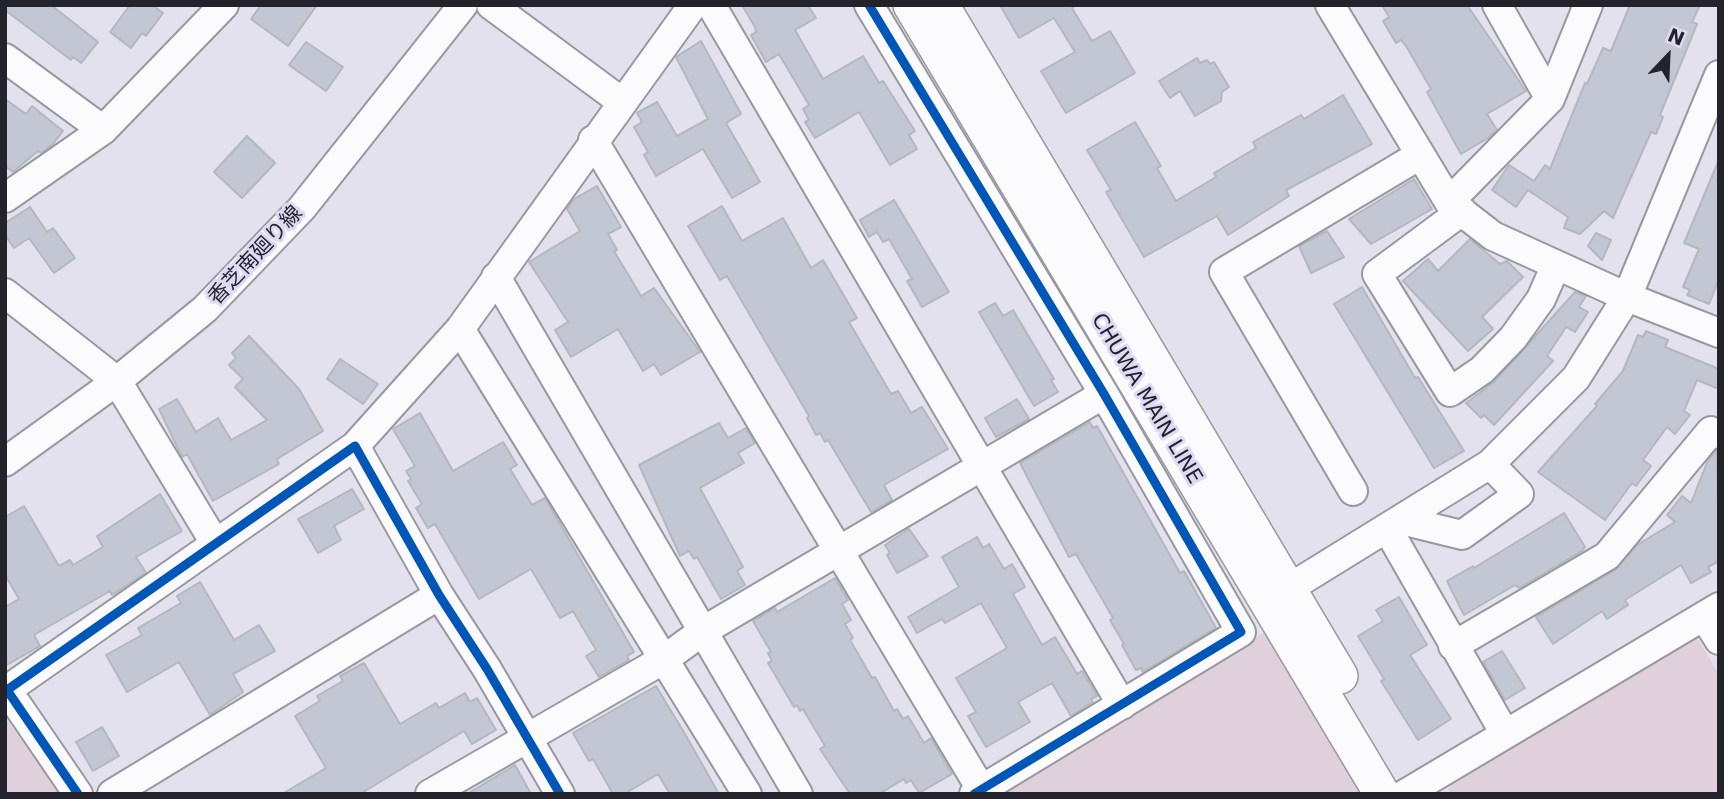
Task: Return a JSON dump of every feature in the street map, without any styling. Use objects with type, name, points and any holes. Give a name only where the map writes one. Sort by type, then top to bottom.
[{"type":"main road","name":"CHUWA MAIN LINE","points":[[911,5],[1401,793]]},
{"type":"main road","name":"CHUWA MAIN LINE","points":[[941,5],[1279,595]]},
{"type":"street","name":"香芝南廻り線","points":[[5,462],[117,381],[205,309],[302,208],[463,5]]},
{"type":"street","points":[[491,5],[622,102]]},
{"type":"street","points":[[78,794],[6,690],[355,446],[460,329],[593,140],[693,5]]},
{"type":"street","points":[[711,5],[1122,705]]},
{"type":"street","points":[[593,140],[840,550],[978,791],[1241,632],[1104,394],[869,5]]},
{"type":"street","points":[[1329,5],[1420,155],[1456,206],[1493,236],[1627,297],[1719,333]]},
{"type":"street","points":[[1497,5],[1550,99]]},
{"type":"street","points":[[1556,265],[1541,299],[1513,338],[1482,370],[1450,392],[1377,274],[1456,206],[1550,99],[1588,5]]},
{"type":"street","points":[[5,198],[103,130],[219,7]]},
{"type":"street","points":[[5,58],[103,130]]},
{"type":"street","points":[[1279,595],[1490,464],[1576,378],[1627,297],[1719,75]]},
{"type":"street","points":[[1353,491],[1224,272],[1420,155]]},
{"type":"street","points":[[496,277],[799,794]]},
{"type":"street","points":[[5,293],[117,381],[215,542]]},
{"type":"street","points":[[460,329],[666,657],[747,794]]},
{"type":"street","points":[[430,794],[666,657],[703,631],[1104,394]]},
{"type":"street","points":[[1453,646],[1607,556],[1711,431],[1719,434]]},
{"type":"street","points":[[355,446],[439,595],[560,794]]},
{"type":"street","points":[[1394,524],[1461,535],[1519,494],[1490,464]]},
{"type":"street","points":[[1394,524],[1453,646],[1504,732]]},
{"type":"street","points":[[112,794],[439,595]]},
{"type":"street","points":[[1401,793],[1712,612],[1719,640]]},
{"type":"shaded area","points":[[1268,630],[1366,794],[1000,794]]},
{"type":"shaded area","points":[[1697,638],[1719,674],[1719,794],[1448,794],[1452,781]]},
{"type":"shaded area","points":[[5,718],[61,794],[5,794]]},
{"type":"building","points":[[5,5],[51,5],[98,42],[81,63],[73,57],[71,60],[5,10]]},
{"type":"building","points":[[130,5],[152,5],[163,13],[146,36],[142,33],[131,48],[110,32]]},
{"type":"building","points":[[261,5],[317,5],[288,46],[251,19]]},
{"type":"building","points":[[742,5],[808,5],[816,18],[795,30],[823,79],[863,56],[879,83],[883,81],[915,131],[909,135],[917,149],[890,165],[859,112],[815,138],[805,122],[809,120],[803,109],[809,105],[779,54],[766,62],[751,35],[756,32],[755,27]]},
{"type":"building","points":[[1000,5],[1076,5],[1072,8],[1092,41],[1110,31],[1135,73],[1066,113],[1041,71],[1075,52],[1054,18],[1019,38]]},
{"type":"building","points":[[1382,5],[1467,5],[1526,91],[1487,114],[1497,130],[1488,138],[1461,154],[1427,92],[1431,89],[1406,46],[1401,40],[1396,43],[1383,21],[1389,17]]},
{"type":"building","points":[[1630,5],[1700,5],[1692,22],[1697,24],[1660,115],[1663,117],[1656,134],[1651,132],[1613,218],[1604,211],[1580,234],[1564,228],[1568,217],[1528,190],[1516,207],[1492,190],[1509,165],[1534,181],[1545,165],[1550,169],[1585,83],[1587,84],[1603,48],[1611,51]]},
{"type":"building","points":[[701,41],[741,114],[726,123],[760,182],[732,198],[703,149],[656,176],[644,155],[648,152],[634,127],[642,122],[637,113],[657,102],[677,136],[708,119],[676,57]]},
{"type":"building","points":[[306,42],[343,67],[326,91],[289,65]]},
{"type":"building","points":[[1197,58],[1200,63],[1207,60],[1210,64],[1214,62],[1229,87],[1222,92],[1221,101],[1195,116],[1180,91],[1170,98],[1159,81]]},
{"type":"building","points":[[1343,95],[1372,144],[1286,190],[1289,196],[1228,235],[1217,216],[1144,257],[1106,192],[1111,190],[1087,150],[1135,122],[1161,166],[1157,168],[1176,201],[1216,177],[1214,173],[1256,148],[1253,142],[1301,115],[1304,119]]},
{"type":"building","points":[[5,99],[26,114],[32,106],[63,131],[53,144],[41,153],[38,151],[13,172],[5,166]]},
{"type":"building","points":[[247,136],[275,163],[242,198],[214,172]]},
{"type":"building","points":[[1718,162],[1719,279],[1709,304],[1687,295],[1690,290],[1683,287],[1699,249],[1684,243]]},
{"type":"building","points":[[1414,179],[1432,209],[1371,244],[1349,219]]},
{"type":"building","points":[[597,186],[621,227],[608,234],[617,250],[614,251],[641,296],[654,288],[700,352],[661,375],[654,364],[643,371],[618,329],[571,357],[555,330],[568,322],[529,262],[580,231],[567,209],[574,199]]},
{"type":"building","points":[[894,200],[949,292],[922,307],[907,281],[912,279],[889,239],[883,242],[877,232],[869,237],[860,220]]},
{"type":"building","points":[[722,206],[742,241],[783,218],[811,268],[823,260],[857,318],[849,322],[891,394],[898,391],[911,413],[922,407],[948,449],[884,485],[892,500],[871,512],[828,440],[825,442],[820,433],[816,435],[807,418],[809,416],[727,276],[720,280],[688,226]]},
{"type":"building","points":[[30,207],[47,232],[53,228],[75,258],[54,273],[29,238],[14,248],[5,235],[5,223]]},
{"type":"building","points":[[1327,231],[1344,257],[1311,273],[1299,246]]},
{"type":"building","points":[[1596,233],[1611,240],[1602,260],[1588,246]]},
{"type":"building","points":[[1470,239],[1500,264],[1507,261],[1523,277],[1482,317],[1493,329],[1468,351],[1403,281],[1428,259],[1438,271]]},
{"type":"building","points":[[1362,287],[1415,378],[1418,377],[1464,451],[1434,468],[1334,304]]},
{"type":"building","points":[[1575,292],[1586,296],[1579,307],[1588,312],[1575,332],[1566,327],[1547,356],[1553,361],[1494,425],[1484,415],[1481,418],[1466,403],[1494,382]]},
{"type":"building","points":[[995,303],[1003,316],[1013,310],[1054,379],[1051,380],[1058,392],[1034,406],[979,312]]},
{"type":"building","points":[[1646,331],[1668,340],[1665,347],[1719,369],[1719,389],[1697,380],[1684,411],[1690,415],[1675,434],[1667,427],[1643,460],[1651,466],[1636,486],[1632,483],[1605,520],[1538,472],[1597,406],[1595,404],[1623,371],[1638,335],[1643,337]]},
{"type":"building","points":[[249,336],[299,389],[323,431],[277,459],[279,464],[213,501],[187,454],[182,457],[159,409],[177,399],[196,432],[218,418],[231,440],[267,420],[235,387],[243,379],[229,365],[236,358],[232,353]]},
{"type":"building","points":[[340,359],[378,384],[363,404],[327,379]]},
{"type":"building","points":[[1017,399],[1029,419],[996,437],[985,418]]},
{"type":"building","points":[[420,413],[453,471],[503,442],[517,465],[510,469],[532,505],[545,498],[634,652],[627,656],[629,660],[599,677],[586,656],[596,650],[573,611],[560,618],[531,569],[479,599],[435,524],[428,528],[416,508],[422,504],[408,481],[411,479],[406,471],[415,466],[393,429]]},
{"type":"building","points":[[1090,422],[1093,428],[1097,426],[1180,573],[1184,571],[1216,628],[1143,672],[1141,668],[1136,670],[1110,620],[1113,618],[1076,554],[1069,557],[1020,463]]},
{"type":"building","points":[[719,423],[728,438],[746,428],[755,443],[738,453],[744,463],[700,488],[743,567],[737,571],[745,585],[721,599],[697,557],[694,559],[689,551],[680,556],[639,465]]},
{"type":"building","points":[[1717,450],[1719,561],[1708,567],[1711,572],[1691,583],[1681,565],[1625,600],[1628,605],[1607,619],[1602,611],[1553,644],[1536,617],[1615,570],[1637,545],[1675,522],[1667,515],[1682,496],[1691,503],[1708,460]]},
{"type":"building","points":[[352,489],[364,509],[334,526],[341,540],[318,553],[298,519]]},
{"type":"building","points":[[160,494],[182,531],[136,557],[146,573],[112,595],[110,591],[34,635],[40,646],[5,666],[5,607],[19,599],[5,575],[5,517],[24,506],[59,566],[70,560],[73,565],[103,547],[97,536]]},
{"type":"building","points":[[1564,513],[1585,547],[1582,551],[1519,588],[1515,585],[1464,615],[1447,581],[1473,566],[1474,568]]},
{"type":"building","points":[[909,529],[928,556],[897,573],[887,555],[890,553],[885,545]]},
{"type":"building","points":[[977,537],[983,548],[989,544],[1004,569],[1012,564],[1025,587],[1013,594],[1042,645],[1055,637],[1077,674],[1082,671],[1097,696],[1091,699],[1093,702],[1071,716],[1052,683],[1018,702],[1030,722],[986,747],[968,716],[976,712],[956,678],[1007,648],[981,603],[945,623],[942,619],[917,633],[908,617],[959,587],[942,557]]},
{"type":"building","points":[[835,578],[848,600],[842,604],[851,620],[845,624],[853,638],[850,640],[872,678],[875,677],[894,711],[897,709],[903,719],[908,716],[924,743],[931,738],[952,774],[919,793],[911,780],[906,783],[904,779],[879,794],[850,794],[820,749],[825,746],[803,709],[800,711],[797,705],[794,707],[768,663],[772,661],[768,653],[771,652],[753,621],[775,608],[777,612]]},
{"type":"building","points":[[200,582],[234,640],[259,625],[275,651],[233,674],[243,692],[210,715],[179,662],[127,692],[106,655],[142,635],[138,628],[181,603],[177,596]]},
{"type":"building","points":[[1399,597],[1427,645],[1410,655],[1451,719],[1418,740],[1381,681],[1384,679],[1358,636],[1383,621],[1376,610]]},
{"type":"building","points":[[1502,651],[1525,688],[1505,700],[1483,662]]},
{"type":"building","points":[[364,663],[400,724],[436,703],[439,708],[465,693],[470,702],[477,698],[496,730],[472,744],[464,731],[360,794],[282,794],[326,768],[295,716],[320,701],[317,696],[343,681],[340,676]]},
{"type":"building","points":[[656,686],[719,794],[670,794],[658,774],[624,794],[613,794],[593,759],[589,761],[573,733]]},
{"type":"building","points":[[102,727],[119,756],[93,771],[76,742]]},
{"type":"building","points":[[515,765],[531,794],[467,794]]},
{"type":"cycle path","points":[[869,5],[1104,394],[1241,632],[974,794]]},
{"type":"cycle path","points":[[78,794],[7,690],[355,446],[439,595],[487,669],[560,794]]}]
